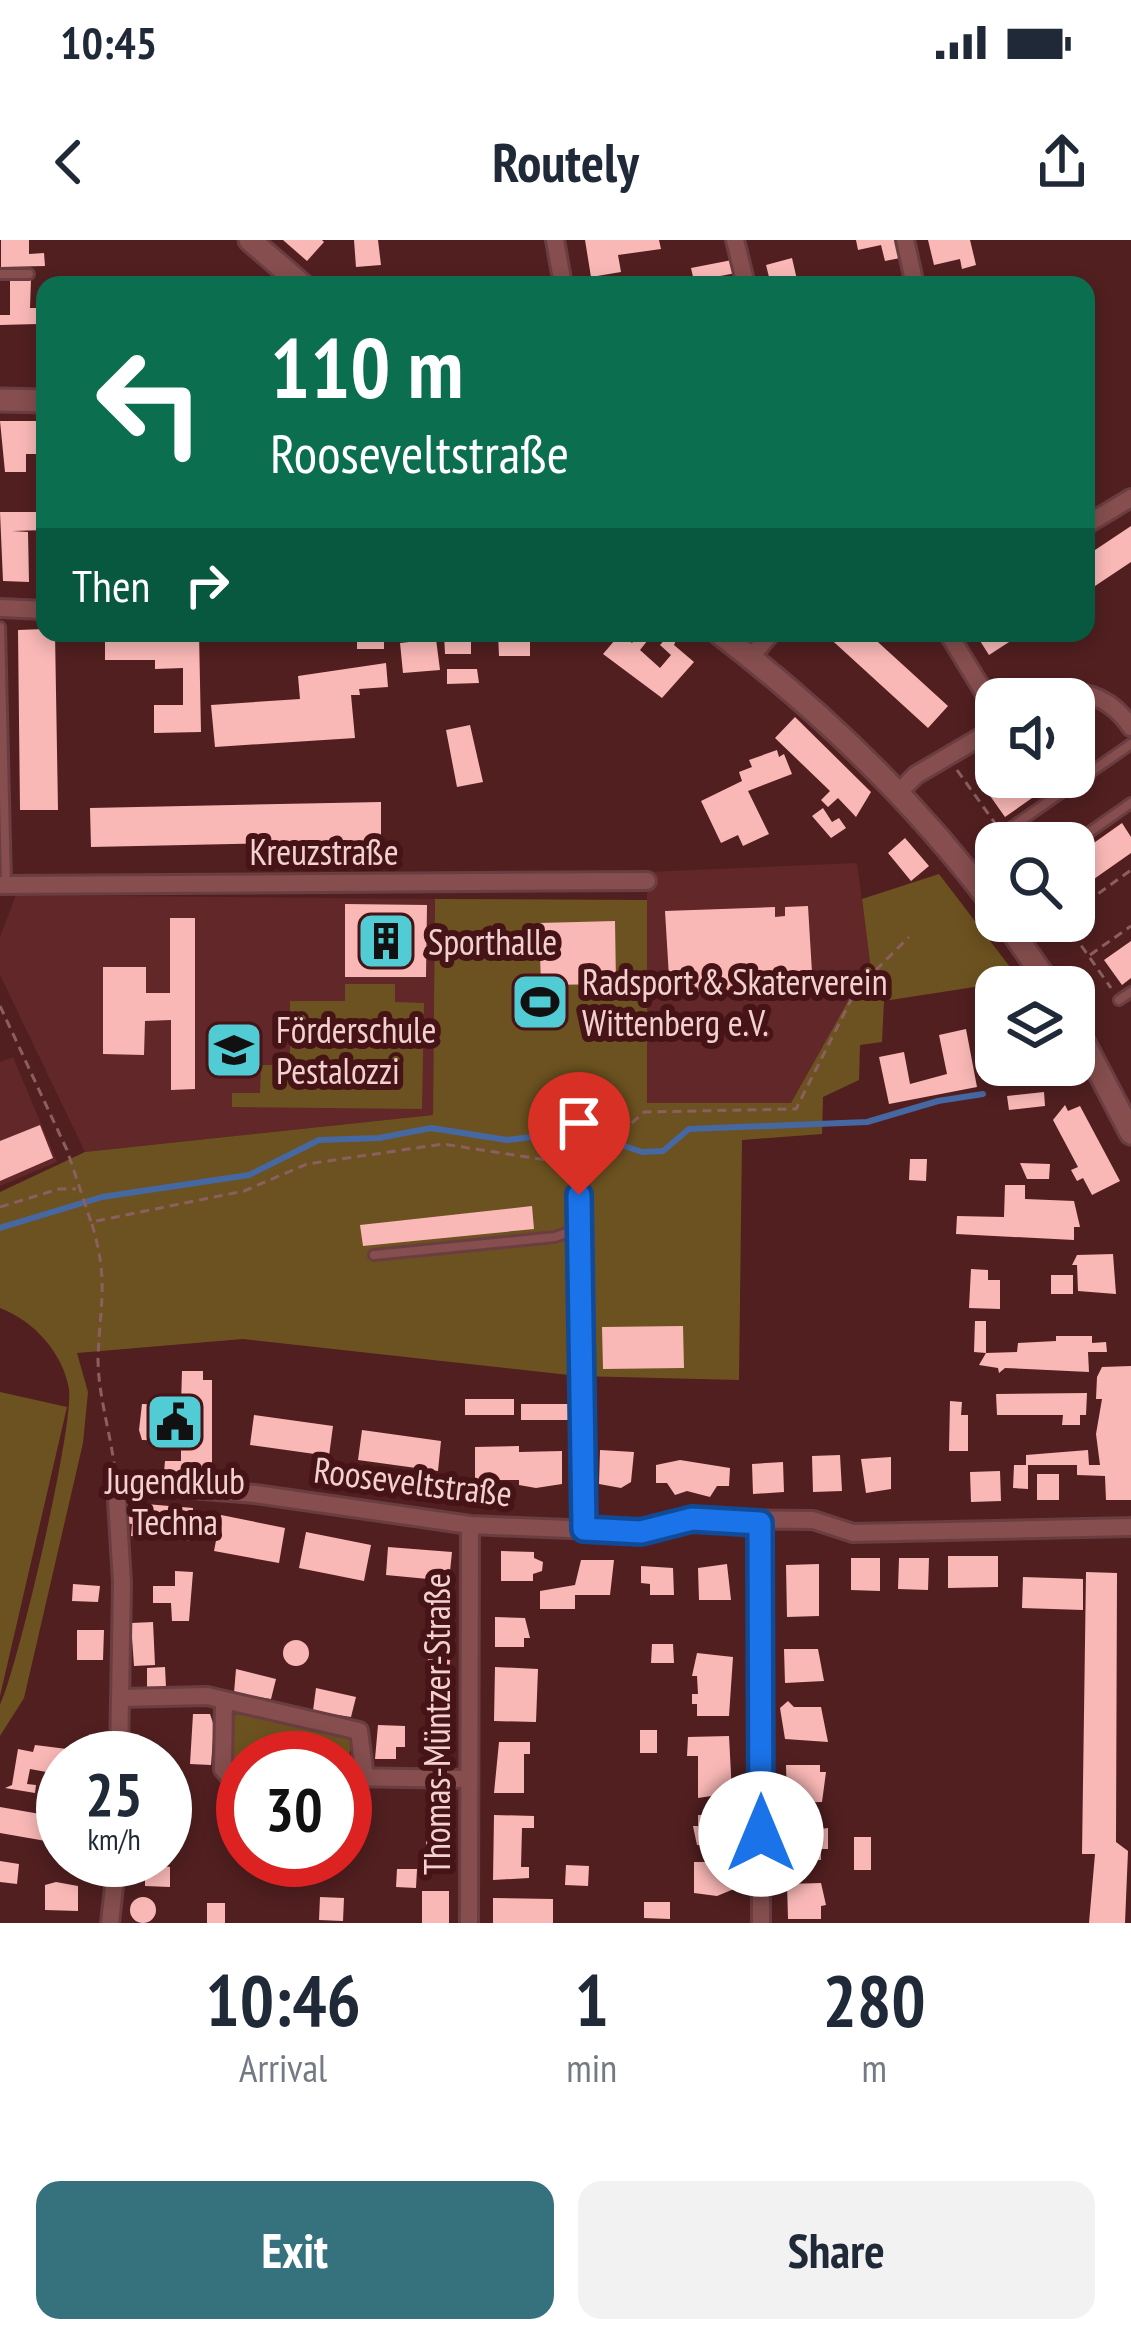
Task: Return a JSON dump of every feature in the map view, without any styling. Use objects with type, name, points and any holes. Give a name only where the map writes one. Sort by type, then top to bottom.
[{"type":"street","points":[[250,240],[292,276]]},
{"type":"street","points":[[555,240],[561,276]]},
{"type":"street","points":[[735,240],[744,276]]},
{"type":"street","points":[[905,240],[913,276]]},
{"type":"street","points":[[0,400],[36,401]]},
{"type":"street","points":[[1095,520],[1131,498]]},
{"type":"street","points":[[0,608],[36,610]]},
{"type":"street","points":[[731,642],[843,733],[900,791],[975,883]]},
{"type":"street","points":[[751,657],[764,642]]},
{"type":"street","points":[[953,642],[975,678]]},
{"type":"street","points":[[1095,695],[1113,704],[1131,727]]},
{"type":"street","points":[[900,791],[975,740]]},
{"type":"street","name":"Kreuzstraße","points":[[3,885],[647,881]]},
{"type":"street","points":[[1020,942],[1036,966]]},
{"type":"street","points":[[1095,1064],[1131,1133]]},
{"type":"street","points":[[116,1483],[120,1731]]},
{"type":"street","name":"Rooseveltstraße","points":[[116,1483],[255,1494],[470,1525],[641,1532],[692,1519],[813,1520],[853,1533],[1131,1527]]},
{"type":"street","points":[[760,1523],[761,1923]]},
{"type":"street","name":"Thomas-Müntzer-Straße","points":[[469,1923],[470,1525]]},
{"type":"street","points":[[121,1698],[224,1701],[359,1731]]},
{"type":"street","points":[[224,1701],[224,1731]]},
{"type":"street","points":[[372,1778],[469,1779]]},
{"type":"street","points":[[110,1923],[114,1887]]},
{"type":"lane","points":[[0,274],[29,274]]},
{"type":"lane","points":[[0,627],[3,885]]},
{"type":"lane","points":[[1030,822],[1131,744]]},
{"type":"lane","points":[[1095,828],[1131,803]]},
{"type":"lane","points":[[1119,1000],[1131,992]]},
{"type":"lane","points":[[579,1195],[584,1529]]},
{"type":"lane","points":[[374,1255],[555,1237],[577,1229]]},
{"type":"path","points":[[947,757],[994,822]]},
{"type":"path","points":[[1095,896],[1131,870]]},
{"type":"path","points":[[1088,956],[1131,926]]},
{"type":"path","points":[[92,1222],[244,1191],[308,1164],[427,1146],[553,1161],[576,1174],[622,1127],[644,1112],[796,1109],[856,990],[909,937]]},
{"type":"path","points":[[1024,948],[1032,942]]},
{"type":"path","points":[[1078,942],[1119,1000]]},
{"type":"path","points":[[0,1006],[61,1136],[102,1258],[100,1385],[116,1483]]},
{"type":"path","points":[[0,1207],[59,1189],[78,1192]]},
{"type":"shaded area","points":[[857,863],[870,962],[791,1103],[647,1103],[647,872]]},
{"type":"shaded area","points":[[939,874],[975,921],[975,942],[991,942],[1009,966],[975,966],[975,987],[884,1001],[882,1042],[860,1045],[859,1080],[823,1097],[822,1134],[742,1140],[739,1380],[578,1376],[243,1339],[77,1353],[88,1392],[83,1443],[24,1698],[0,1736],[0,1705],[54,1496],[69,1389],[45,1340],[0,1308],[0,1192],[85,1152],[433,1115],[435,899],[647,900],[647,1103],[791,1103],[870,962],[862,899]]},
{"type":"shaded area","name":"Förderschule Pestalozzi","points":[[16,895],[435,899],[433,1115],[85,1152],[0,975],[0,937]]},
{"type":"shaded area","points":[[345,984],[395,984],[395,1002],[424,1003],[422,1109],[232,1107],[232,1093],[260,1093],[261,1065],[290,1065],[290,1001],[345,1001]]},
{"type":"shaded area","points":[[13,1057],[57,1162],[0,1186],[0,1062]]},
{"type":"shaded area","points":[[0,1392],[67,1407],[0,1696]]},
{"type":"shaded area","points":[[242,1710],[334,1731],[228,1731],[229,1719]]},
{"type":"building","points":[[1,240],[29,240],[29,254],[44,253],[45,266],[1,267]]},
{"type":"building","points":[[283,240],[322,240],[324,242],[307,261]]},
{"type":"building","points":[[354,240],[378,240],[381,265],[356,267]]},
{"type":"building","points":[[585,240],[659,240],[661,249],[618,255],[621,272],[591,276]]},
{"type":"building","points":[[856,240],[897,240],[900,258],[885,261],[881,245],[858,250]]},
{"type":"building","points":[[928,240],[970,240],[976,265],[962,269],[960,259],[934,265]]},
{"type":"building","points":[[792,258],[796,276],[769,276],[766,265]]},
{"type":"building","points":[[732,260],[736,273],[693,276],[691,268]]},
{"type":"building","points":[[10,279],[31,279],[30,308],[36,308],[36,324],[0,325],[0,315],[10,315]]},
{"type":"building","points":[[0,421],[36,421],[36,454],[26,454],[26,472],[5,472]]},
{"type":"building","points":[[0,512],[36,512],[36,530],[12,531],[28,532],[29,582],[3,581]]},
{"type":"building","points":[[1131,526],[1131,562],[1095,586],[1095,550]]},
{"type":"building","points":[[36,629],[36,642],[55,642],[58,810],[20,810],[18,630]]},
{"type":"building","points":[[105,642],[199,642],[201,732],[154,733],[154,705],[183,705],[183,668],[155,669],[155,660],[105,660]]},
{"type":"building","points":[[357,642],[384,642],[384,649],[357,649]]},
{"type":"building","points":[[436,642],[440,670],[403,673],[400,643]]},
{"type":"building","points":[[444,642],[471,642],[471,654],[445,654]]},
{"type":"building","points":[[498,642],[530,642],[530,656],[499,656]]},
{"type":"building","points":[[613,642],[646,642],[640,650],[660,668],[671,655],[660,645],[675,642],[694,662],[662,698],[603,654]]},
{"type":"building","points":[[834,642],[878,642],[948,706],[928,728]]},
{"type":"building","points":[[981,642],[1009,642],[989,655]]},
{"type":"building","points":[[386,663],[388,687],[359,689],[360,695],[351,695],[355,738],[215,747],[211,705],[300,699],[298,676]]},
{"type":"building","points":[[447,669],[477,669],[479,683],[447,684]]},
{"type":"building","points":[[795,717],[871,792],[856,817],[838,798],[828,807],[821,800],[830,791],[775,738]]},
{"type":"building","points":[[470,725],[483,782],[457,787],[446,730]]},
{"type":"building","points":[[777,750],[779,757],[784,754],[792,774],[748,791],[769,834],[743,846],[738,835],[721,843],[701,801],[742,781],[739,772],[752,767],[749,760]]},
{"type":"building","points":[[992,798],[1032,798],[1005,817]]},
{"type":"building","points":[[381,802],[381,841],[91,847],[90,808]]},
{"type":"building","points":[[823,808],[832,822],[839,818],[846,828],[831,838],[812,816]]},
{"type":"building","points":[[1122,823],[1131,837],[1131,853],[1095,878],[1095,842]]},
{"type":"building","points":[[905,838],[929,866],[911,881],[888,853]]},
{"type":"building","name":"Sporthalle","points":[[345,904],[427,905],[426,977],[345,977]]},
{"type":"building","points":[[808,906],[813,989],[718,993],[698,992],[697,987],[693,993],[670,994],[665,911],[775,907],[775,917],[785,916],[785,907]]},
{"type":"building","points":[[170,918],[195,918],[195,1089],[171,1090],[171,1020],[145,1021],[144,1055],[103,1054],[103,967],[146,967],[146,993],[170,993]]},
{"type":"building","points":[[615,921],[616,984],[541,985],[539,923]]},
{"type":"building","points":[[1131,941],[1131,978],[1122,985],[1104,960]]},
{"type":"building","points":[[966,1029],[977,1087],[889,1104],[879,1057],[904,1052],[910,1084],[947,1074],[939,1035]]},
{"type":"building","points":[[1044,1092],[1045,1106],[1009,1110],[1007,1096]]},
{"type":"building","points":[[1065,1105],[1068,1111],[1080,1106],[1120,1181],[1092,1195],[1083,1178],[1077,1181],[1071,1170],[1078,1167],[1053,1120]]},
{"type":"building","points":[[40,1125],[53,1158],[0,1181],[0,1141]]},
{"type":"building","points":[[910,1159],[927,1159],[926,1181],[909,1180]]},
{"type":"building","points":[[1020,1163],[1050,1164],[1049,1179],[1027,1179]]},
{"type":"building","points":[[1005,1185],[1025,1185],[1025,1199],[1074,1201],[1080,1227],[1074,1227],[1074,1240],[956,1234],[957,1216],[1004,1217]]},
{"type":"building","points":[[532,1206],[534,1229],[363,1246],[360,1225]]},
{"type":"building","points":[[1113,1254],[1116,1294],[1078,1291],[1077,1265],[1072,1265],[1077,1255]]},
{"type":"building","points":[[971,1269],[988,1270],[988,1280],[1000,1280],[1000,1309],[969,1308]]},
{"type":"building","points":[[1051,1275],[1073,1275],[1073,1294],[1051,1294]]},
{"type":"building","points":[[975,1321],[986,1321],[986,1353],[974,1352]]},
{"type":"building","points":[[683,1326],[684,1368],[603,1369],[602,1327]]},
{"type":"building","points":[[1056,1336],[1092,1336],[1092,1343],[1106,1342],[1107,1352],[1088,1352],[1089,1372],[1005,1368],[999,1373],[998,1368],[979,1365],[986,1353],[1017,1352],[1018,1343],[1056,1341]]},
{"type":"building","points":[[1131,1366],[1131,1500],[1106,1500],[1105,1476],[1077,1475],[1077,1465],[1028,1465],[1028,1489],[1013,1488],[1014,1465],[1026,1465],[1026,1455],[1088,1450],[1089,1465],[1100,1465],[1096,1434],[1102,1399],[1096,1399],[1097,1377],[1102,1367]]},
{"type":"building","name":"Jugendklub Techna","points":[[182,1371],[203,1371],[203,1380],[212,1380],[212,1472],[164,1472],[165,1461],[181,1461],[181,1441],[142,1440],[139,1430],[142,1404],[181,1405]]},
{"type":"building","points":[[1087,1393],[1086,1415],[1080,1415],[1080,1425],[1062,1425],[1063,1415],[997,1415],[996,1394]]},
{"type":"building","points":[[465,1399],[514,1399],[514,1415],[465,1415]]},
{"type":"building","points":[[950,1401],[962,1402],[961,1415],[968,1415],[968,1451],[949,1451]]},
{"type":"building","points":[[521,1404],[570,1404],[570,1420],[521,1420]]},
{"type":"building","points":[[254,1415],[333,1426],[329,1456],[250,1445]]},
{"type":"building","points":[[362,1430],[441,1441],[438,1471],[358,1460]]},
{"type":"building","points":[[519,1446],[519,1452],[562,1451],[562,1484],[536,1488],[519,1485],[519,1480],[475,1480],[475,1447]]},
{"type":"building","points":[[600,1450],[634,1452],[631,1482],[621,1488],[599,1484]]},
{"type":"building","points":[[840,1455],[842,1491],[813,1492],[812,1456]]},
{"type":"building","points":[[891,1457],[891,1489],[866,1493],[861,1459]]},
{"type":"building","points":[[680,1460],[730,1468],[729,1486],[717,1486],[710,1497],[687,1491],[675,1495],[667,1483],[656,1483],[656,1465]]},
{"type":"building","points":[[783,1462],[784,1492],[753,1494],[752,1464]]},
{"type":"building","points":[[1000,1471],[1001,1501],[971,1502],[970,1472]]},
{"type":"building","points":[[1037,1474],[1059,1474],[1059,1500],[1037,1500]]},
{"type":"building","points":[[134,1503],[193,1508],[191,1541],[131,1536],[132,1524],[122,1523],[123,1508],[133,1509]]},
{"type":"building","points":[[221,1515],[285,1528],[279,1563],[214,1551]]},
{"type":"building","points":[[306,1532],[371,1545],[364,1581],[299,1568]]},
{"type":"building","points":[[388,1547],[452,1552],[449,1581],[386,1575]]},
{"type":"building","points":[[501,1551],[534,1552],[534,1558],[543,1562],[542,1571],[533,1574],[533,1581],[501,1581]]},
{"type":"building","points":[[948,1556],[998,1556],[998,1587],[948,1588]]},
{"type":"building","points":[[851,1558],[880,1558],[880,1591],[851,1590]]},
{"type":"building","points":[[899,1558],[929,1558],[928,1590],[898,1589]]},
{"type":"building","points":[[581,1560],[614,1560],[610,1595],[575,1595],[575,1609],[540,1609],[540,1591],[575,1585]]},
{"type":"building","points":[[727,1564],[731,1600],[699,1600],[698,1568]]},
{"type":"building","points":[[819,1564],[819,1616],[787,1617],[786,1565]]},
{"type":"building","points":[[641,1566],[673,1568],[674,1595],[650,1595],[650,1584],[641,1583]]},
{"type":"building","points":[[175,1571],[193,1572],[189,1621],[172,1621],[171,1603],[153,1603],[153,1586],[175,1586]]},
{"type":"building","points":[[1086,1572],[1117,1573],[1116,1842],[1128,1851],[1125,1923],[1089,1923],[1095,1854],[1082,1854]]},
{"type":"building","points":[[1023,1577],[1083,1579],[1083,1610],[1022,1608]]},
{"type":"building","points":[[73,1584],[100,1586],[98,1602],[72,1601]]},
{"type":"building","points":[[429,1607],[449,1609],[447,1636],[427,1634]]},
{"type":"building","points":[[495,1617],[525,1618],[530,1638],[524,1638],[524,1647],[495,1647]]},
{"type":"building","points":[[153,1622],[155,1665],[134,1666],[131,1623]]},
{"type":"building","points":[[77,1630],[104,1630],[103,1660],[77,1660]]},
{"type":"building","points":[[296,1640],[306,1643],[306,1663],[296,1666],[286,1663],[283,1653],[286,1643]]},
{"type":"building","points":[[652,1644],[673,1644],[674,1663],[651,1663]]},
{"type":"building","points":[[784,1649],[818,1649],[824,1681],[785,1683]]},
{"type":"building","points":[[697,1653],[733,1657],[729,1716],[697,1716],[692,1694],[698,1694],[697,1676],[692,1676]]},
{"type":"building","points":[[428,1657],[450,1657],[449,1699],[427,1702]]},
{"type":"building","points":[[165,1667],[166,1687],[147,1687],[147,1668]]},
{"type":"building","points":[[495,1667],[538,1669],[536,1722],[494,1721]]},
{"type":"building","points":[[236,1669],[276,1679],[271,1699],[234,1693]]},
{"type":"building","points":[[316,1688],[356,1697],[351,1717],[313,1711]]},
{"type":"building","points":[[788,1701],[794,1707],[821,1707],[828,1742],[785,1739],[780,1708]]},
{"type":"building","points":[[193,1714],[210,1714],[214,1726],[211,1765],[192,1764]]},
{"type":"building","points":[[378,1725],[405,1726],[405,1747],[396,1747],[396,1759],[375,1759]]},
{"type":"building","points":[[640,1730],[657,1730],[657,1753],[640,1753]]},
{"type":"building","points":[[729,1736],[732,1793],[698,1798],[698,1756],[687,1756],[688,1737]]},
{"type":"building","points":[[499,1742],[530,1742],[530,1754],[524,1754],[524,1793],[494,1793]]},
{"type":"building","points":[[36,1745],[36,1770],[30,1769],[27,1784],[36,1785],[35,1793],[5,1788],[12,1785],[18,1749],[33,1752]]},
{"type":"building","points":[[786,1765],[820,1765],[820,1772],[826,1772],[822,1802],[787,1803]]},
{"type":"building","points":[[429,1796],[446,1796],[449,1845],[426,1845]]},
{"type":"building","points":[[0,1807],[36,1813],[36,1839],[0,1833]]},
{"type":"building","points":[[494,1815],[534,1816],[534,1828],[522,1828],[521,1867],[529,1867],[529,1878],[493,1880]]},
{"type":"building","points":[[698,1815],[730,1815],[732,1847],[697,1845],[693,1826],[698,1826]]},
{"type":"building","points":[[787,1822],[821,1822],[821,1829],[828,1828],[828,1849],[821,1849],[821,1860],[788,1860]]},
{"type":"building","points":[[854,1837],[871,1837],[871,1870],[854,1870]]},
{"type":"building","points":[[0,1861],[19,1864],[17,1884],[0,1882]]},
{"type":"building","points":[[694,1862],[730,1862],[734,1889],[717,1896],[694,1893]]},
{"type":"building","points":[[566,1865],[589,1866],[588,1886],[565,1885]]},
{"type":"building","points":[[397,1869],[417,1869],[416,1888],[396,1887]]},
{"type":"building","points":[[821,1883],[826,1905],[821,1906],[821,1919],[788,1919],[787,1884]]},
{"type":"building","points":[[45,1887],[78,1887],[78,1911],[45,1910]]},
{"type":"building","points":[[422,1891],[449,1891],[449,1923],[422,1923]]},
{"type":"building","points":[[143,1897],[156,1910],[143,1923],[130,1910]]},
{"type":"building","points":[[320,1897],[344,1898],[343,1921],[319,1920]]},
{"type":"building","points":[[493,1898],[553,1899],[553,1923],[493,1923]]},
{"type":"building","points":[[644,1902],[670,1902],[670,1919],[644,1918]]},
{"type":"building","points":[[207,1903],[225,1903],[225,1923],[207,1923]]},
{"type":"waterway","points":[[0,1228],[102,1197],[249,1175],[319,1140],[379,1138],[431,1128],[507,1140],[581,1131],[642,1152],[663,1151],[689,1129],[867,1122],[938,1101],[983,1094]]},
{"type":"place","name":"Sporthalle","points":[[386,941]]},
{"type":"place","name":"Radsport & Skaterverein Wittenberg e.V.","points":[[540,1002]]},
{"type":"place","name":"Förderschule Pestalozzi","points":[[234,1050]]},
{"type":"place","name":"Jugendklub Techna","points":[[175,1422]]},
{"type":"route","points":[[579,1195],[584,1529],[641,1532],[692,1519],[760,1523],[761,1834]]}]
